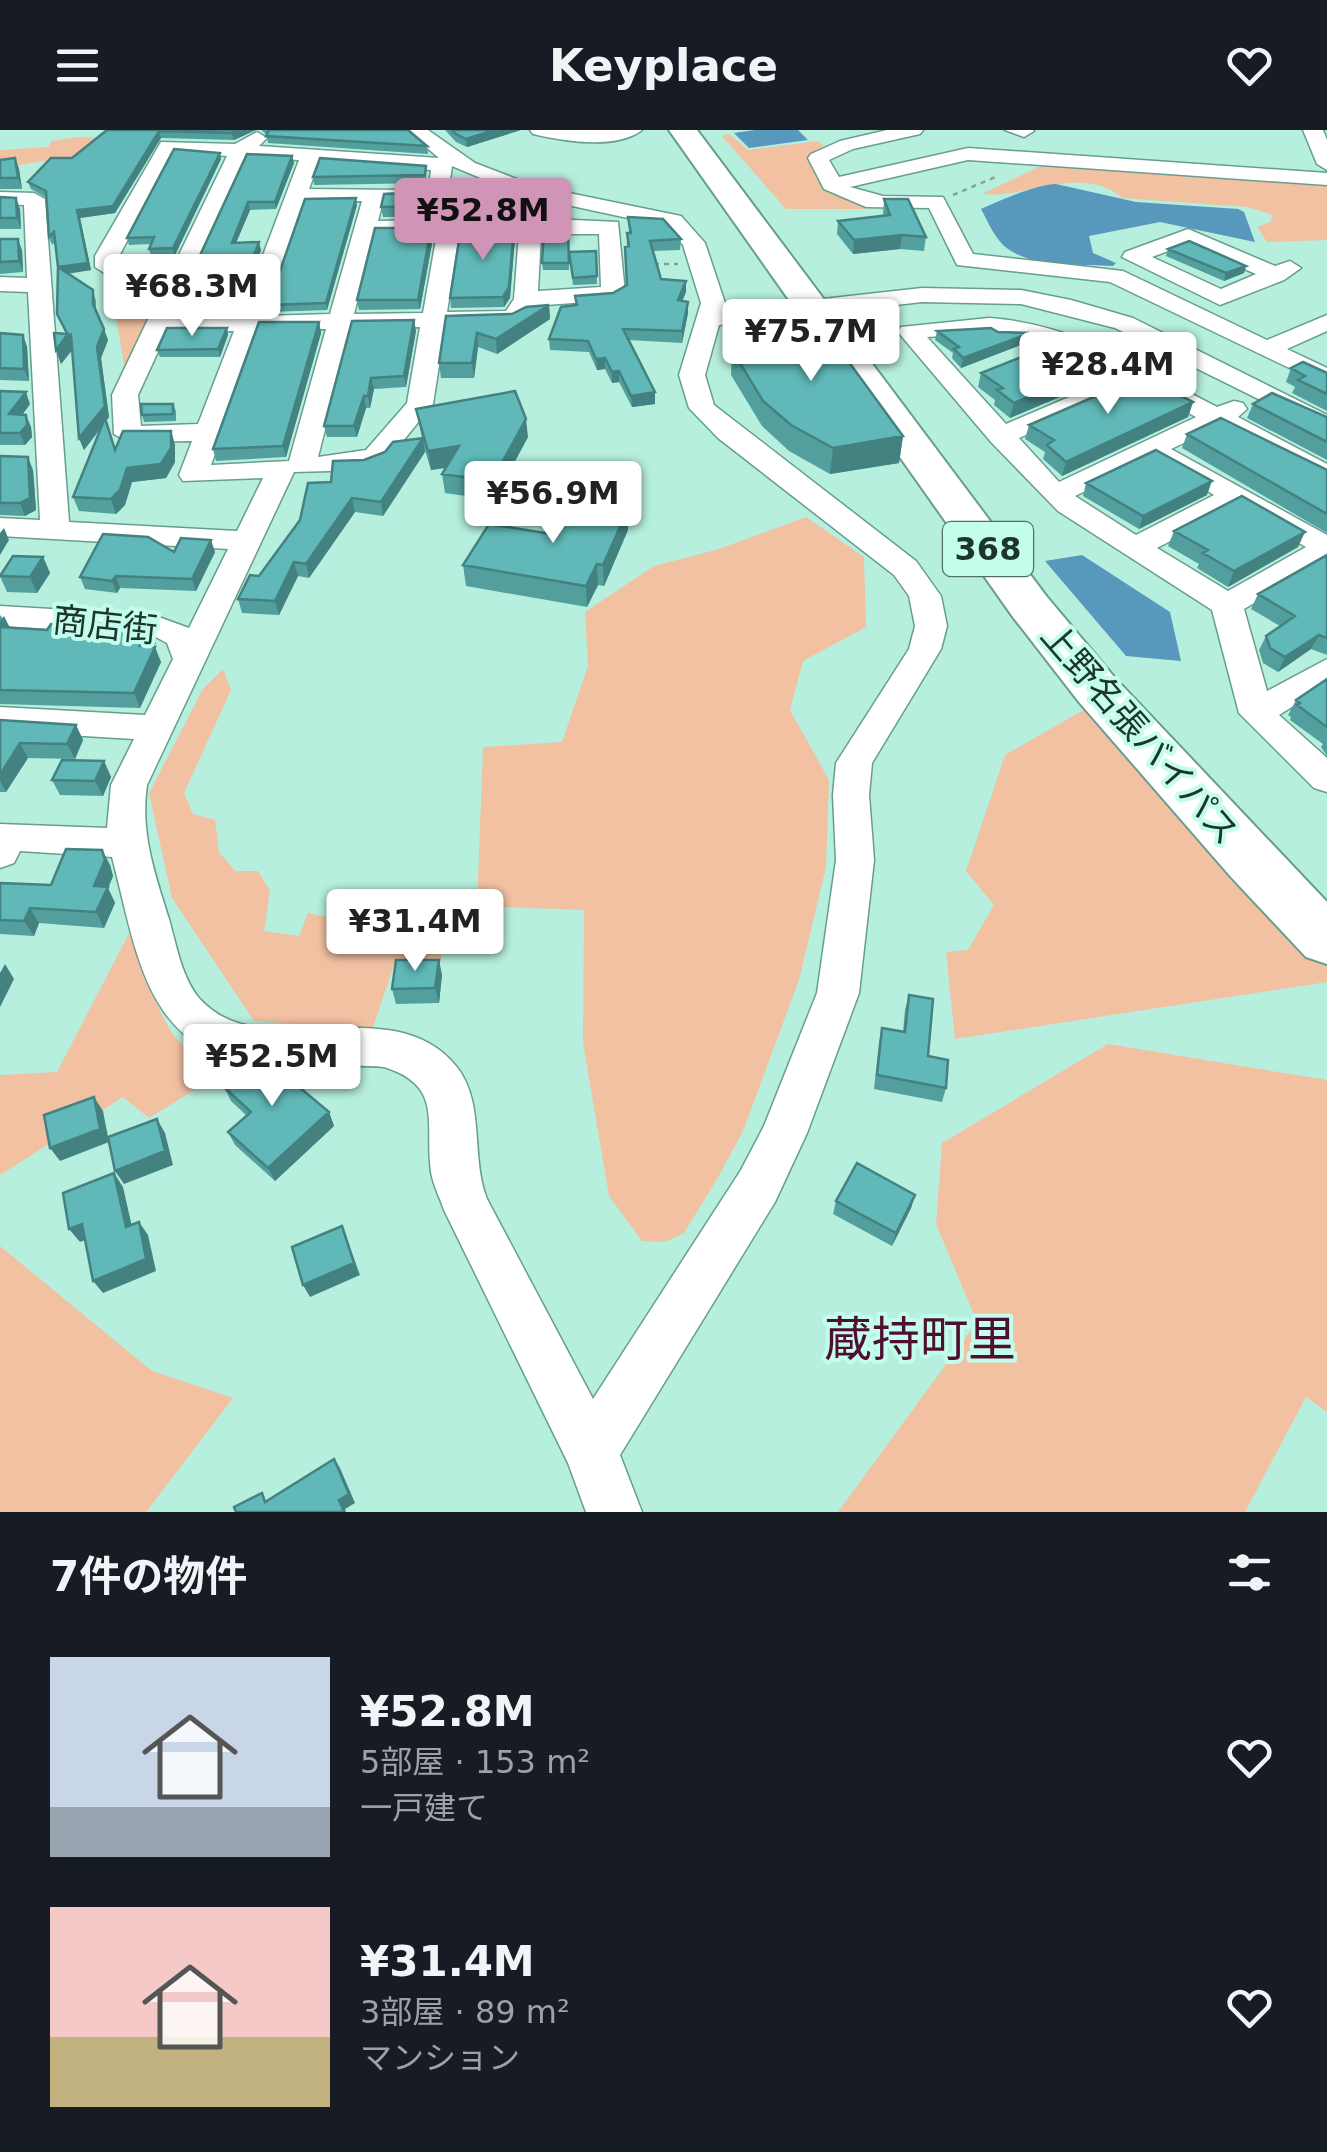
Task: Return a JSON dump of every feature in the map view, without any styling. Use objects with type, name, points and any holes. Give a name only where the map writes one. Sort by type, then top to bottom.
[{"type":"highway","name":"上野名張バイパス","points":[[683,130],[1051,603],[1196,766],[1327,897]]},
{"type":"highway","name":"上野名張バイパス","points":[[702,130],[1030,607],[1097,690],[1250,862],[1327,940]]},
{"type":"street","points":[[210,432],[128,434],[125,394],[239,151],[268,130]]},
{"type":"street","points":[[397,130],[416,131],[512,188]]},
{"type":"street","points":[[540,130],[574,138],[632,130]]},
{"type":"street","points":[[912,130],[848,145],[818,158],[831,185],[876,202],[936,201],[965,260],[1115,276],[1327,378]]},
{"type":"street","points":[[1015,130],[1024,130],[1026,158]]},
{"type":"street","points":[[831,185],[955,155],[1101,164],[1326,168],[1313,130]]},
{"type":"street","points":[[185,266],[106,267],[106,256],[168,146],[438,164],[442,166],[438,192]]},
{"type":"street","points":[[310,156],[193,475],[365,462],[376,456],[420,404],[449,227]]},
{"type":"street","points":[[32,172],[34,199],[27,240],[40,285],[55,529]]},
{"type":"street","points":[[296,196],[512,188],[674,221],[688,233],[713,302],[692,375],[709,418],[906,568],[928,599],[932,625],[925,649],[854,763],[851,795],[855,860],[838,993],[784,1133],[758,1186],[592,1451]]},
{"type":"street","points":[[374,194],[340,322],[292,467],[249,540],[124,799],[128,844],[176,998],[197,1024],[214,1034],[255,1046],[350,1047],[404,1053],[427,1064],[442,1081],[450,1098],[456,1177],[468,1210],[592,1451],[614,1512]]},
{"type":"street","points":[[0,198],[34,199]]},
{"type":"street","points":[[159,326],[513,318],[526,299],[530,225]]},
{"type":"street","points":[[365,228],[610,227],[613,294],[526,299]]},
{"type":"street","points":[[1107,316],[1187,282],[1220,298],[1284,271],[1188,236],[1133,257],[1187,282]]},
{"type":"street","points":[[0,284],[40,285]]},
{"type":"street","points":[[711,318],[932,293],[988,292],[1050,300],[1107,316],[1327,424]]},
{"type":"street","points":[[1267,349],[1327,322]]},
{"type":"street","points":[[1327,475],[1066,339],[1036,330],[987,324],[910,332],[965,380],[1001,436],[1056,494],[1227,605],[1256,713],[1327,780]]},
{"type":"street","points":[[14,335],[43,336]]},
{"type":"street","points":[[1030,354],[1066,339]]},
{"type":"street","points":[[1001,436],[1140,376]]},
{"type":"street","points":[[16,392],[46,393]]},
{"type":"street","points":[[1056,494],[1265,393]]},
{"type":"street","points":[[1153,448],[1327,548]]},
{"type":"street","points":[[17,456],[51,458]]},
{"type":"street","points":[[1136,547],[1235,496]]},
{"type":"street","points":[[0,527],[249,540]]},
{"type":"street","points":[[1227,605],[1327,548]]},
{"type":"street","name":"商店街","points":[[0,616],[152,624],[185,640],[190,661]]},
{"type":"street","points":[[1256,713],[1327,670]]},
{"type":"street","points":[[0,719],[157,728]]},
{"type":"street","points":[[3,841],[128,844]]},
{"type":"path","points":[[936,201],[1005,173],[1026,158]]},
{"type":"path","points":[[611,265],[702,265]]},
{"type":"shaded area","points":[[729,134],[748,150],[817,141],[824,145],[809,159],[821,187],[867,209],[786,209],[722,136]]},
{"type":"shaded area","points":[[127,138],[125,148],[0,168],[0,150],[48,147],[52,141]]},
{"type":"shaded area","points":[[1047,163],[1327,183],[1327,240],[1267,242],[1257,227],[1270,222],[1273,215],[1248,207],[1123,198],[1089,183],[982,194]]},
{"type":"shaded area","points":[[108,271],[177,272],[127,381]]},
{"type":"shaded area","points":[[806,517],[864,557],[866,627],[803,661],[790,710],[829,780],[826,867],[799,980],[743,1131],[684,1233],[665,1242],[642,1241],[609,1196],[583,1043],[584,910],[477,906],[483,747],[562,742],[588,666],[585,612],[654,566],[719,549]]},
{"type":"shaded area","points":[[223,669],[231,690],[184,793],[193,814],[215,820],[219,852],[235,871],[258,871],[270,891],[264,931],[299,936],[308,913],[361,925],[442,926],[441,961],[394,965],[372,1030],[254,1021],[172,898],[149,793],[203,689]]},
{"type":"shaded area","points":[[1092,705],[1327,963],[1327,982],[955,1039],[946,952],[968,950],[994,905],[966,871],[1005,755]]},
{"type":"shaded area","points":[[136,920],[156,1000],[175,1036],[206,1059],[238,1063],[149,1118],[123,1097],[0,1175],[0,1075],[57,1072]]},
{"type":"shaded area","points":[[1108,1044],[1327,1080],[1327,1412],[1306,1397],[1245,1512],[838,1512],[977,1322],[936,1224],[942,1143]]},
{"type":"shaded area","points":[[0,1246],[152,1371],[233,1398],[146,1512],[0,1512]]},
{"type":"water","points":[[798,130],[808,140],[749,148],[734,133]]},
{"type":"water","points":[[1056,184],[1136,202],[1238,209],[1244,212],[1255,242],[1160,222],[1089,236],[1093,253],[1116,263],[1113,266],[1045,262],[1004,246],[981,209],[1028,190]]},
{"type":"water","points":[[1082,555],[1170,612],[1181,661],[1126,656],[1045,561]]},
{"type":"building","points":[[107,130],[239,130],[159,131],[113,206],[77,210],[88,263],[58,267],[54,232],[49,237],[46,191],[28,182],[51,158],[72,158]]},
{"type":"building","points":[[269,130],[408,130],[427,146],[266,136]]},
{"type":"building","points":[[452,130],[495,130],[466,139]]},
{"type":"building","points":[[174,149],[220,153],[173,248],[149,249],[154,237],[127,238]]},
{"type":"building","points":[[247,154],[292,156],[275,202],[248,202],[232,243],[259,242],[235,305],[177,305]]},
{"type":"building","points":[[15,158],[18,178],[0,178],[0,160]]},
{"type":"building","points":[[320,158],[426,166],[425,175],[313,177]]},
{"type":"building","points":[[479,189],[477,198],[567,198],[567,206],[381,207],[384,194]]},
{"type":"building","points":[[0,197],[16,198],[17,218],[0,218]]},
{"type":"building","points":[[356,198],[326,303],[268,305],[305,199]]},
{"type":"building","points":[[884,199],[908,199],[926,237],[854,240],[838,221],[890,215]]},
{"type":"building","points":[[628,217],[663,219],[681,239],[650,241],[661,279],[686,281],[678,300],[688,302],[682,331],[623,329],[655,392],[631,396],[619,371],[612,372],[605,358],[596,359],[588,341],[549,339],[561,307],[577,305],[575,296],[613,293],[627,285],[625,247],[629,246],[627,233],[631,233]]},
{"type":"building","points":[[375,228],[431,228],[418,300],[357,300]]},
{"type":"building","points":[[461,228],[514,228],[509,287],[503,297],[450,298]]},
{"type":"building","points":[[544,231],[568,231],[569,263],[542,263]]},
{"type":"building","points":[[0,239],[18,239],[19,261],[0,262]]},
{"type":"building","points":[[1189,241],[1246,266],[1226,273],[1168,249]]},
{"type":"building","points":[[596,251],[597,276],[573,278],[569,252]]},
{"type":"building","points":[[58,267],[93,290],[93,304],[104,329],[97,347],[105,406],[79,438],[71,335],[57,314]]},
{"type":"building","points":[[549,305],[496,339],[477,333],[472,363],[439,363],[446,316],[512,314],[526,307]]},
{"type":"building","points":[[763,308],[782,338],[827,332],[903,436],[833,448],[791,425],[763,401],[732,350],[737,349],[735,344],[750,342],[732,312]]},
{"type":"building","points":[[414,320],[404,376],[371,378],[368,396],[364,396],[354,426],[324,426],[352,321]]},
{"type":"building","points":[[259,322],[319,322],[283,446],[213,449]]},
{"type":"building","points":[[167,328],[227,328],[218,349],[157,350]]},
{"type":"building","points":[[991,328],[998,332],[1030,333],[963,358],[954,349],[959,347],[937,331]]},
{"type":"building","points":[[0,333],[23,335],[24,369],[0,368]]},
{"type":"building","points":[[54,333],[68,334],[56,350]]},
{"type":"building","points":[[1069,338],[1114,361],[1014,403],[997,390],[1003,388],[981,373]]},
{"type":"building","points":[[1303,362],[1327,373],[1327,394],[1298,380],[1305,376],[1291,368]]},
{"type":"building","points":[[1142,376],[1193,402],[1066,462],[1047,445],[1054,440],[1029,425]]},
{"type":"building","points":[[0,391],[26,392],[9,414],[26,415],[27,425],[20,433],[0,433]]},
{"type":"building","points":[[515,391],[526,419],[492,481],[442,474],[459,446],[428,451],[416,409]]},
{"type":"building","points":[[1272,393],[1327,417],[1327,442],[1253,404]]},
{"type":"building","points":[[141,404],[173,404],[173,414],[142,415]]},
{"type":"building","points":[[105,418],[115,450],[123,431],[171,431],[171,448],[161,464],[127,468],[120,490],[111,499],[73,497]]},
{"type":"building","points":[[1221,418],[1327,470],[1327,514],[1187,434]]},
{"type":"building","points":[[423,438],[381,502],[352,498],[306,564],[294,562],[275,601],[238,599],[250,575],[259,576],[300,520],[308,483],[331,482],[333,461],[364,460],[385,452],[393,442]]},
{"type":"building","points":[[1156,450],[1212,481],[1143,516],[1086,483]]},
{"type":"building","points":[[0,456],[28,457],[30,498],[20,503],[0,503]]},
{"type":"building","points":[[1242,496],[1305,532],[1234,571],[1203,553],[1208,550],[1174,531]]},
{"type":"building","points":[[568,501],[628,509],[603,565],[597,564],[586,586],[463,565],[489,524],[551,534]]},
{"type":"building","points":[[103,534],[148,537],[174,552],[181,538],[211,540],[192,579],[116,576],[112,581],[80,577]]},
{"type":"building","points":[[1327,555],[1327,638],[1319,635],[1285,657],[1270,648],[1266,636],[1295,616],[1258,594]]},
{"type":"building","points":[[13,556],[43,557],[30,577],[0,576]]},
{"type":"building","points":[[68,620],[150,628],[140,646],[155,647],[134,693],[0,690],[0,627],[47,630],[51,624],[66,625]]},
{"type":"building","points":[[1327,679],[1327,727],[1297,705],[1300,703],[1296,700]]},
{"type":"building","points":[[0,720],[76,725],[67,744],[20,743],[0,775]]},
{"type":"building","points":[[62,760],[104,761],[95,781],[52,780]]},
{"type":"building","points":[[66,849],[102,850],[105,860],[94,886],[108,887],[96,912],[30,908],[24,921],[0,920],[0,883],[51,885]]},
{"type":"building","points":[[396,960],[439,960],[435,988],[392,989]]},
{"type":"building","points":[[909,995],[933,999],[928,1056],[948,1060],[946,1088],[877,1075],[882,1028],[905,1032]]},
{"type":"building","points":[[264,1055],[296,1059],[281,1072],[329,1112],[268,1168],[228,1132],[251,1112],[224,1087]]},
{"type":"building","points":[[94,1097],[100,1129],[50,1148],[44,1115]]},
{"type":"building","points":[[157,1119],[165,1151],[115,1171],[108,1137]]},
{"type":"building","points":[[857,1163],[915,1195],[896,1233],[836,1201]]},
{"type":"building","points":[[114,1173],[126,1227],[139,1222],[146,1259],[93,1281],[82,1224],[69,1229],[63,1193]]},
{"type":"building","points":[[342,1226],[354,1263],[303,1285],[292,1247]]},
{"type":"building","points":[[334,1459],[349,1494],[339,1500],[344,1512],[236,1512],[234,1507],[262,1493],[265,1502]]},
{"type":"district","name":"蔵持町里","points":[[920,1339]]}]
